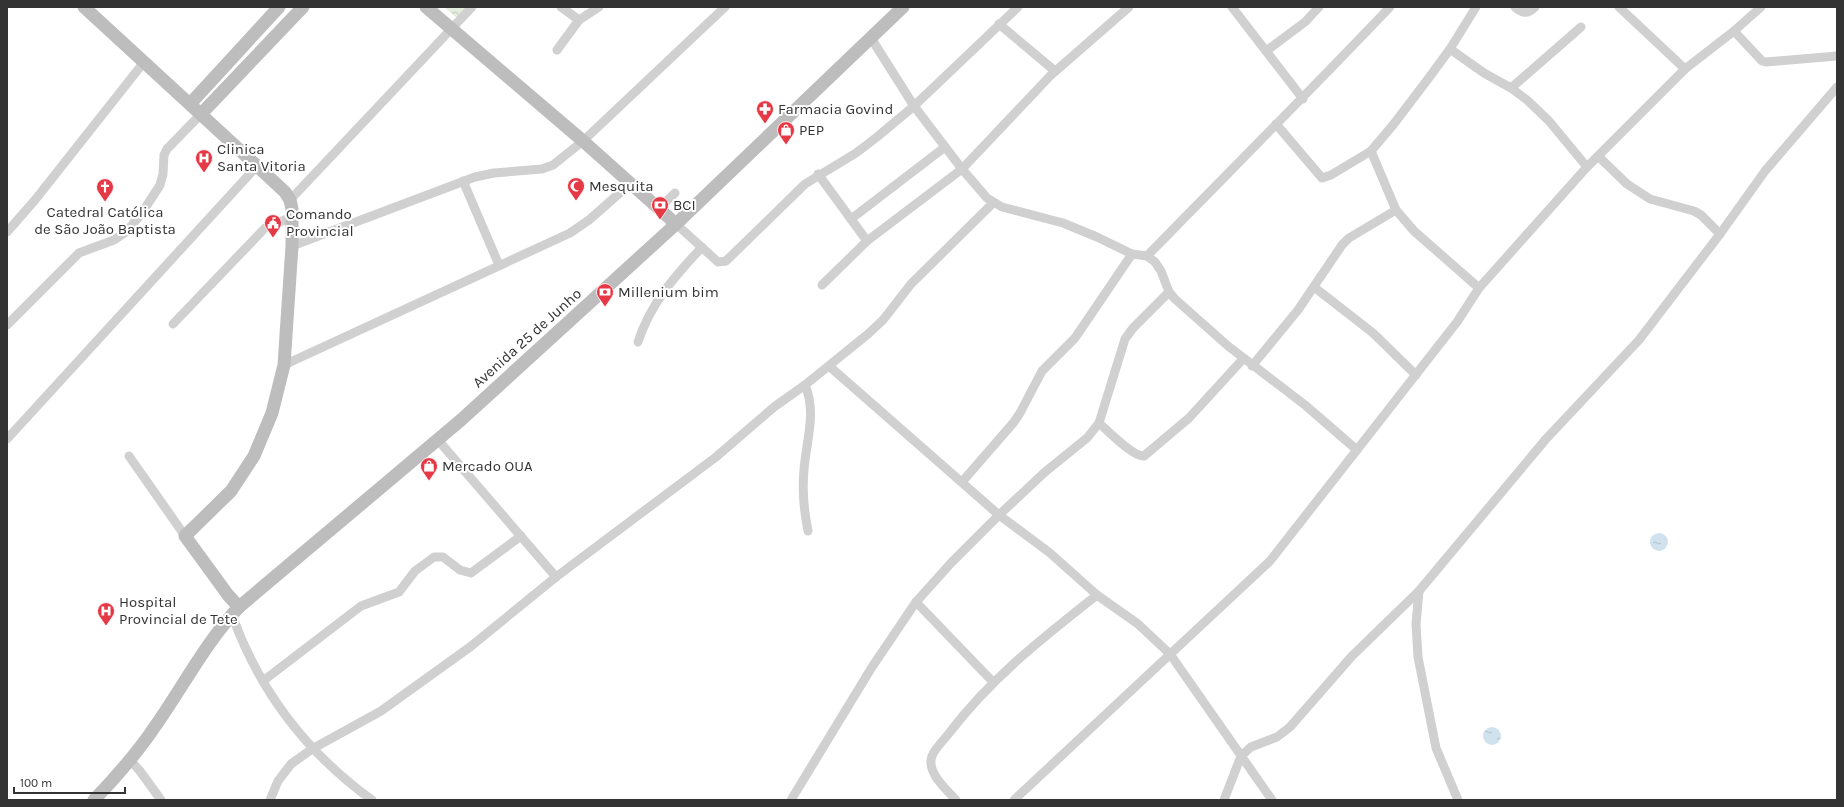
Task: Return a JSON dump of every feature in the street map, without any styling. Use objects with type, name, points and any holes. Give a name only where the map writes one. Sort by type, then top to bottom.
[{"type":"street","points":[[84,7],[286,192],[290,200],[292,217],[292,246],[284,365],[272,413],[254,456],[231,490],[185,536]]},
{"type":"street","points":[[190,104],[279,7]]},
{"type":"street","points":[[7,325],[79,253],[114,240],[126,232],[142,213],[160,185],[163,174],[164,155],[167,149],[303,7]]},
{"type":"street","points":[[426,7],[583,141],[718,262],[726,261],[793,194],[818,174],[866,146],[914,106],[1018,7]]},
{"type":"street","points":[[290,200],[472,7]]},
{"type":"street","points":[[561,7],[579,20]]},
{"type":"street","points":[[557,50],[579,20],[599,7]]},
{"type":"street","points":[[292,246],[462,181],[494,173],[542,169],[553,165],[583,141],[725,7]]},
{"type":"street","name":"Avenida 25 de Junho","points":[[94,800],[122,771],[156,725],[203,652],[235,611],[438,440],[676,224],[903,7]]},
{"type":"street","points":[[822,285],[867,241],[962,169],[1055,71],[1129,7]]},
{"type":"street","points":[[1232,7],[1303,100]]},
{"type":"street","points":[[1266,51],[1305,22],[1319,7]]},
{"type":"street","points":[[1146,256],[1276,124],[1303,100],[1390,7]]},
{"type":"street","points":[[1276,124],[1322,178],[1371,151],[1393,125],[1450,49],[1476,7]]},
{"type":"street","points":[[1515,7],[1523,13],[1530,12],[1535,7]]},
{"type":"street","points":[[1619,7],[1685,69]]},
{"type":"street","points":[[1014,800],[1270,561],[1457,322],[1479,288],[1587,166],[1685,69],[1734,31],[1761,7]]},
{"type":"street","points":[[999,24],[1055,71]]},
{"type":"street","points":[[1511,88],[1581,27]]},
{"type":"street","points":[[1734,31],[1762,61],[1766,62],[1837,56]]},
{"type":"street","points":[[871,38],[914,106],[962,169],[993,203],[1080,230],[1132,254],[1146,256],[1155,262],[1161,271],[1169,292],[1243,359],[1305,405],[1357,450]]},
{"type":"street","points":[[1450,49],[1484,73],[1511,88],[1525,98],[1549,121],[1587,166]]},
{"type":"street","points":[[7,232],[35,200],[144,62]]},
{"type":"street","points":[[1224,800],[1241,756],[1251,747],[1277,737],[1290,727],[1352,656],[1419,590],[1546,439],[1639,340],[1720,234],[1765,171],[1837,87]]},
{"type":"street","points":[[851,219],[945,147]]},
{"type":"street","points":[[1371,151],[1396,210],[1414,231],[1479,288]]},
{"type":"street","points":[[1598,156],[1627,184],[1650,199],[1694,211],[1701,215],[1720,234]]},
{"type":"street","points":[[7,439],[258,166]]},
{"type":"street","points":[[818,174],[867,241]]},
{"type":"street","points":[[462,181],[499,265]]},
{"type":"street","points":[[284,365],[499,265],[570,234],[589,220],[631,183]]},
{"type":"street","points":[[659,208],[675,193]]},
{"type":"street","points":[[270,800],[278,781],[291,764],[312,749],[381,711],[470,647],[556,577],[716,458],[774,407],[805,385],[883,320],[911,284],[993,203]]},
{"type":"street","points":[[1252,366],[1314,287],[1342,245],[1349,238],[1396,210]]},
{"type":"street","points":[[173,324],[265,228],[292,217]]},
{"type":"street","points":[[638,342],[647,316],[661,294],[676,274],[702,247]]},
{"type":"street","points":[[962,482],[1014,422],[1042,371],[1075,338],[1132,254]]},
{"type":"street","points":[[1314,287],[1372,333],[1416,375]]},
{"type":"street","points":[[791,800],[872,667],[916,602],[951,563],[1000,515],[1045,472],[1087,438],[1099,423],[1125,339],[1133,328],[1169,292]]},
{"type":"street","points":[[1099,423],[1131,450],[1141,456],[1144,456],[1189,418],[1243,359]]},
{"type":"street","points":[[828,366],[1000,515],[1050,554],[1097,595],[1138,624],[1170,654],[1272,800]]},
{"type":"street","points":[[805,385],[810,397],[811,423],[804,471],[804,508],[808,531]]},
{"type":"street","points":[[438,440],[556,577]]},
{"type":"street","points":[[129,456],[228,595],[235,611],[238,631],[263,681],[284,715],[312,749],[372,800]]},
{"type":"street","points":[[263,681],[361,606],[399,592],[415,571],[434,557],[443,557],[460,570],[471,573],[521,536]]},
{"type":"street","points":[[1419,590],[1416,624],[1418,657],[1436,748],[1458,800]]},
{"type":"street","points":[[956,800],[934,774],[932,756],[963,715],[993,682],[1054,628],[1097,595]]},
{"type":"street","points":[[916,602],[993,682]]},
{"type":"street","points":[[130,760],[161,800]]},
{"type":"green space","points":[[444,7],[467,7],[457,18]]},
{"type":"water","points":[[1655,533],[1663,533],[1668,538],[1666,549],[1663,551],[1655,551],[1650,546],[1650,538]]},
{"type":"water","points":[[1488,727],[1496,727],[1501,732],[1499,743],[1496,745],[1488,745],[1483,740],[1483,732]]},
{"type":"place","name":"Farmacia Govind","points":[[765,124]]},
{"type":"place","name":"PEP","points":[[786,145]]},
{"type":"place","name":"Clinica Santa Vitoria","points":[[204,173]]},
{"type":"place","name":"Mesquita","points":[[576,201]]},
{"type":"place","name":"Catedral Católica de São João Baptista","points":[[105,202]]},
{"type":"place","name":"BCI","points":[[660,220]]},
{"type":"place","name":"Comando Provincial","points":[[273,238]]},
{"type":"place","name":"Millenium bim","points":[[605,307]]},
{"type":"place","name":"Mercado OUA","points":[[429,481]]},
{"type":"place","name":"Hospital Provincial de Tete","points":[[106,626]]}]
